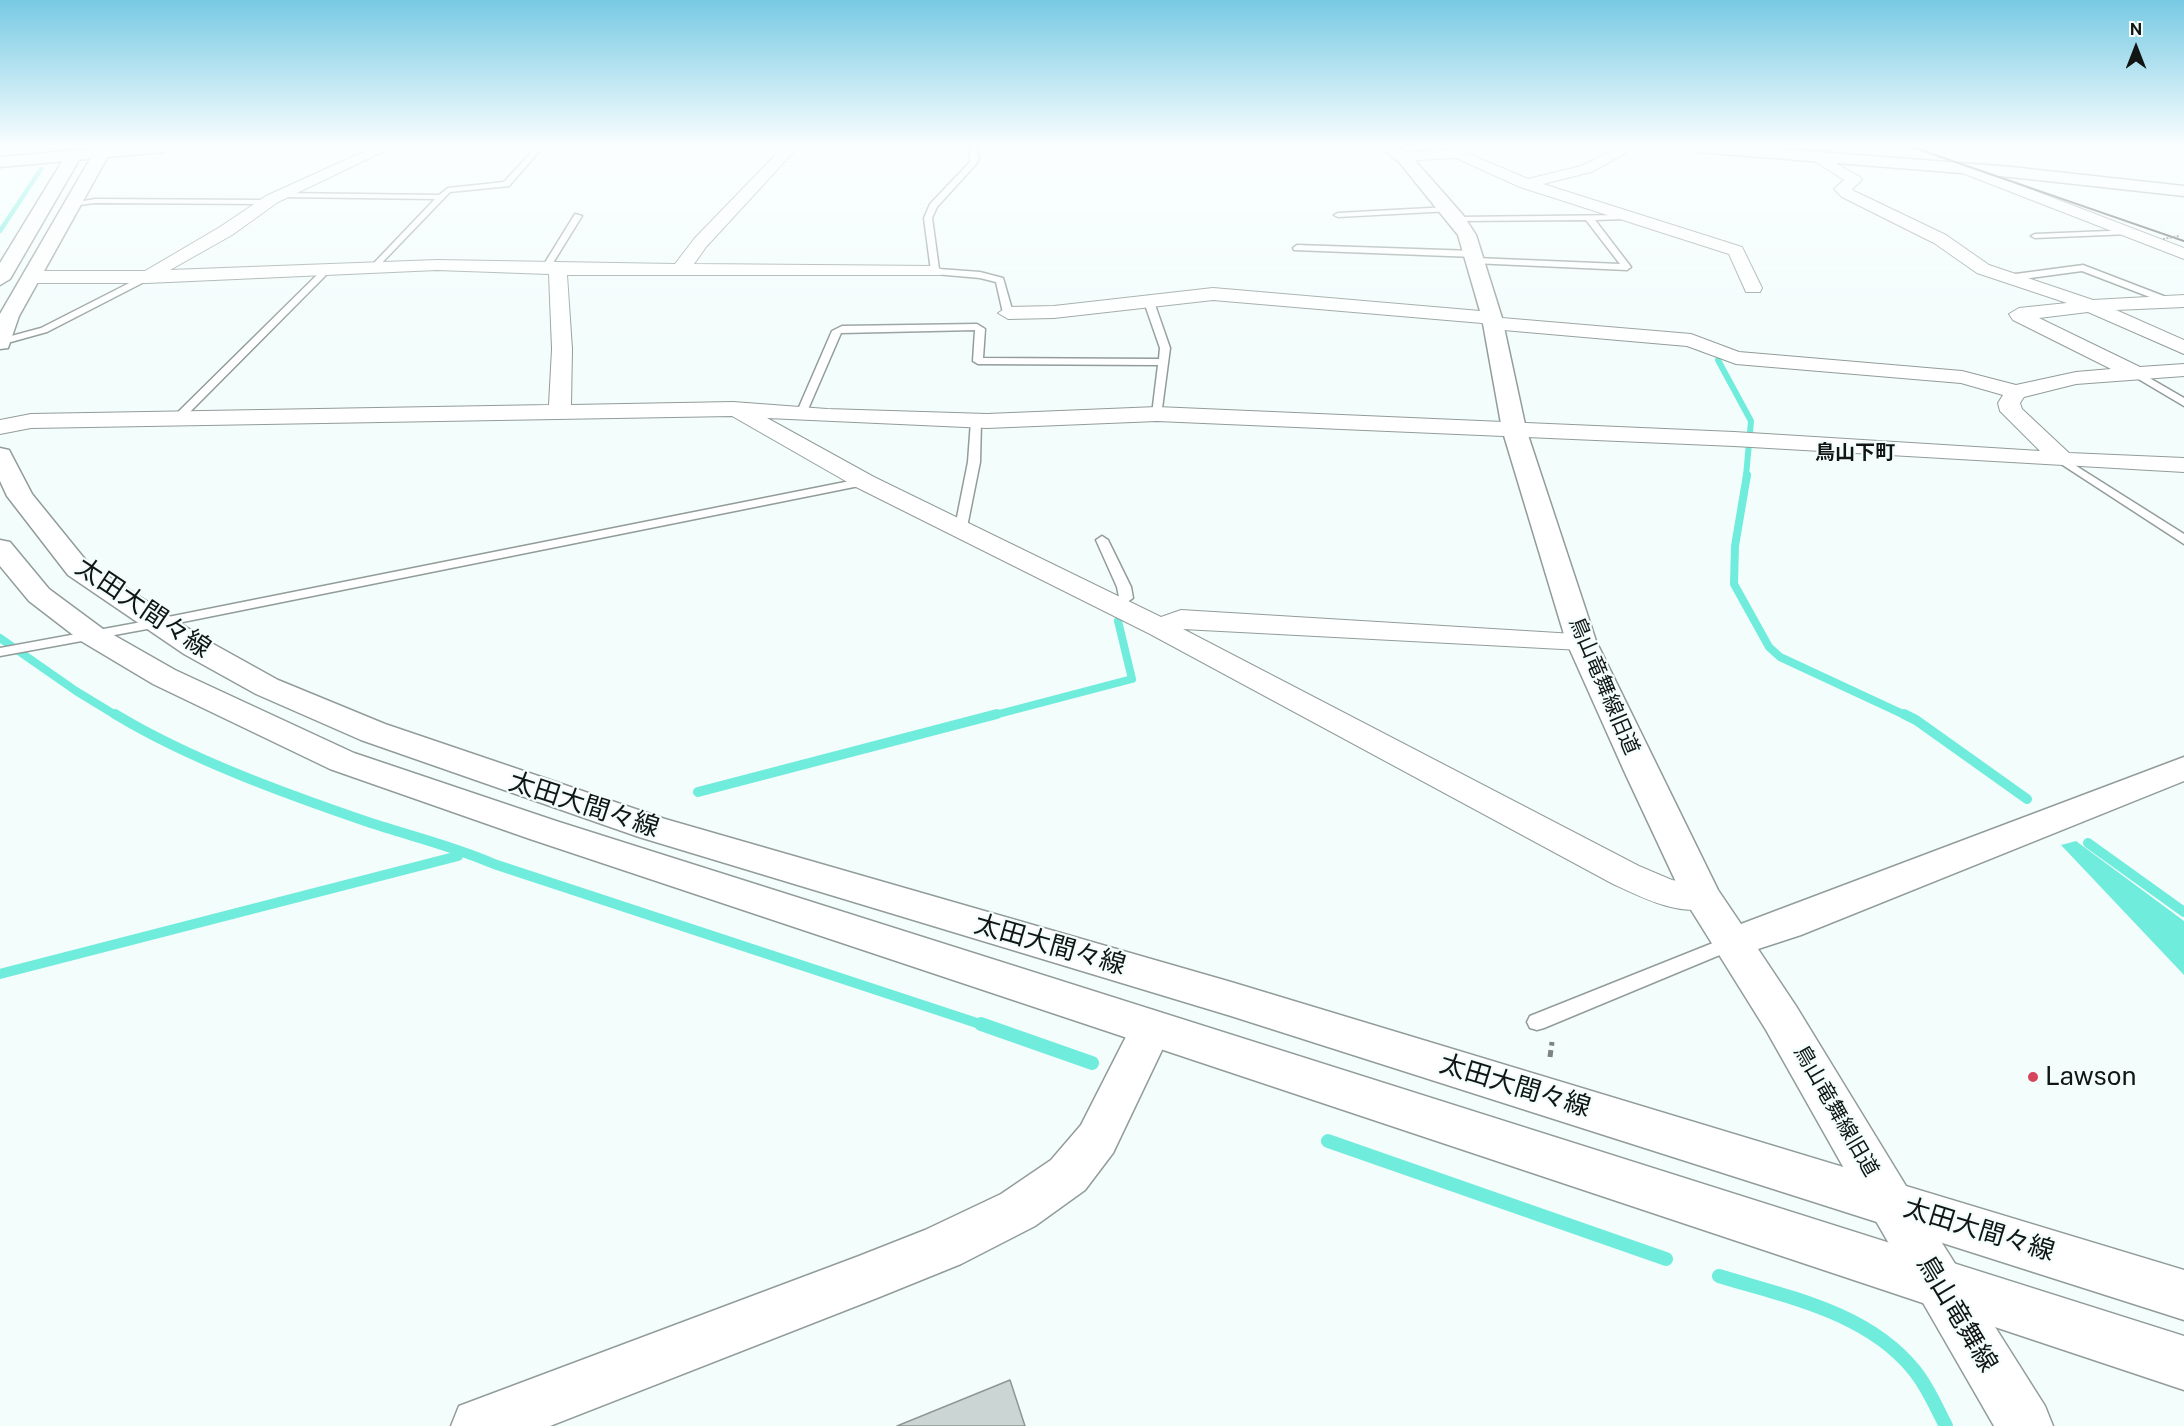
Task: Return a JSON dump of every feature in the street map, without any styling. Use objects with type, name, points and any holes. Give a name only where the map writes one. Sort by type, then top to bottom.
[{"type":"main road","points":[[0,279],[39,214]]},
{"type":"main road","points":[[0,342],[9,316],[66,214]]},
{"type":"main road","name":"鳥山竜舞線旧道","points":[[1453,214],[1475,257],[1492,320],[1514,429],[1581,641],[1702,897],[1781,1018],[1889,1202]]},
{"type":"main road","name":"太田大間々線","points":[[0,455],[20,496],[78,569],[158,623],[267,687],[373,732],[652,828],[1219,995],[2184,1295]]},
{"type":"main road","name":"太田大間々線","points":[[0,548],[39,595],[93,635],[164,677],[342,761],[543,830],[1938,1282],[2184,1364]]},
{"type":"main road","points":[[1733,942],[1809,915],[2184,768]]},
{"type":"main road","points":[[479,1426],[859,1281],[943,1246],[1018,1210],[1068,1175],[1097,1140],[1152,1027]]},
{"type":"main road","name":"鳥山竜舞線","points":[[1889,1202],[2025,1426]]},
{"type":"street","points":[[147,277],[226,231],[250,214]]},
{"type":"street","points":[[681,269],[700,243],[728,214]]},
{"type":"street","points":[[1613,214],[1736,251],[1753,288]]},
{"type":"street","points":[[1889,214],[1920,228],[1983,268],[2091,306],[2184,348]]},
{"type":"street","points":[[2082,214],[2184,254]]},
{"type":"street","points":[[32,277],[147,277],[437,265],[552,269],[934,271]]},
{"type":"street","points":[[552,269],[562,350],[560,411]]},
{"type":"street","points":[[1008,313],[1054,312],[1148,299],[1233,294],[1272,301],[1691,340],[1736,358],[1962,378],[2016,392],[2076,378],[2184,370]]},
{"type":"street","points":[[2134,372],[2020,316],[2023,312],[2178,302]]},
{"type":"street","points":[[2016,392],[2009,403],[2011,411],[2062,460]]},
{"type":"street","points":[[733,409],[865,482],[961,527],[1160,628],[1635,879],[1666,893],[1702,897]]},
{"type":"street","points":[[0,427],[31,421],[733,409],[976,421],[1157,414],[1734,439],[2062,460],[2184,465]]},
{"type":"street","points":[[1160,628],[1181,619],[1581,641]]},
{"type":"lane","points":[[375,267],[426,214]]},
{"type":"lane","points":[[930,214],[928,218],[934,271],[980,275],[1000,280],[1008,313]]},
{"type":"lane","points":[[1338,214],[1626,218]]},
{"type":"lane","points":[[552,269],[578,216]]},
{"type":"lane","points":[[1296,248],[1627,267],[1588,218]]},
{"type":"lane","points":[[2035,236],[2130,232]]},
{"type":"lane","points":[[2008,278],[2083,268],[2178,302]]},
{"type":"lane","points":[[177,418],[327,270]]},
{"type":"lane","points":[[0,342],[44,330],[147,277]]},
{"type":"lane","points":[[1148,299],[1165,348],[1161,362],[1157,414]]},
{"type":"lane","points":[[801,414],[837,331],[845,328],[977,327],[980,329],[978,361],[1161,362]]},
{"type":"lane","points":[[2134,372],[2184,402]]},
{"type":"lane","points":[[961,527],[977,443],[976,421]]},
{"type":"lane","points":[[2062,460],[2184,540]]},
{"type":"lane","points":[[0,652],[158,623],[865,482]]},
{"type":"lane","points":[[1102,540],[1124,587],[1126,598],[1116,606]]},
{"type":"lane","points":[[1538,1022],[1733,942]]},
{"type":"path","points":[[2163,239],[2179,236]]},
{"type":"shaded area","points":[[2076,841],[2184,921],[2184,975],[2061,845]]},
{"type":"building","points":[[1010,1380],[1025,1426],[897,1426]]},
{"type":"waterway","points":[[0,231],[12,214]]},
{"type":"waterway","points":[[1718,360],[1751,421],[1746,476]]},
{"type":"waterway","points":[[1747,475],[1735,546],[1734,584],[1769,647],[1780,657],[1907,716]]},
{"type":"waterway","points":[[991,716],[1132,679],[1118,621]]},
{"type":"waterway","points":[[0,638],[76,691],[117,716]]},
{"type":"waterway","points":[[115,714],[206,761],[304,800],[986,1026]]},
{"type":"waterway","points":[[698,792],[997,714]]},
{"type":"waterway","points":[[1904,714],[1916,720],[2027,799]]},
{"type":"waterway","points":[[2088,843],[2184,912]]},
{"type":"waterway","points":[[0,974],[458,856]]},
{"type":"waterway","points":[[981,1024],[1092,1063]]},
{"type":"waterway","points":[[1328,1141],[1666,1259]]},
{"type":"waterway","points":[[1719,1276],[1824,1309],[1850,1320],[1873,1334],[1895,1350],[1914,1370],[1928,1390],[1946,1426]]},
{"type":"railway","points":[[2105,214],[2184,241]]},
{"type":"place","name":"Lawson","points":[[2033,1077]]},
{"type":"district","name":"鳥山下町","points":[[1855,453]]}]
